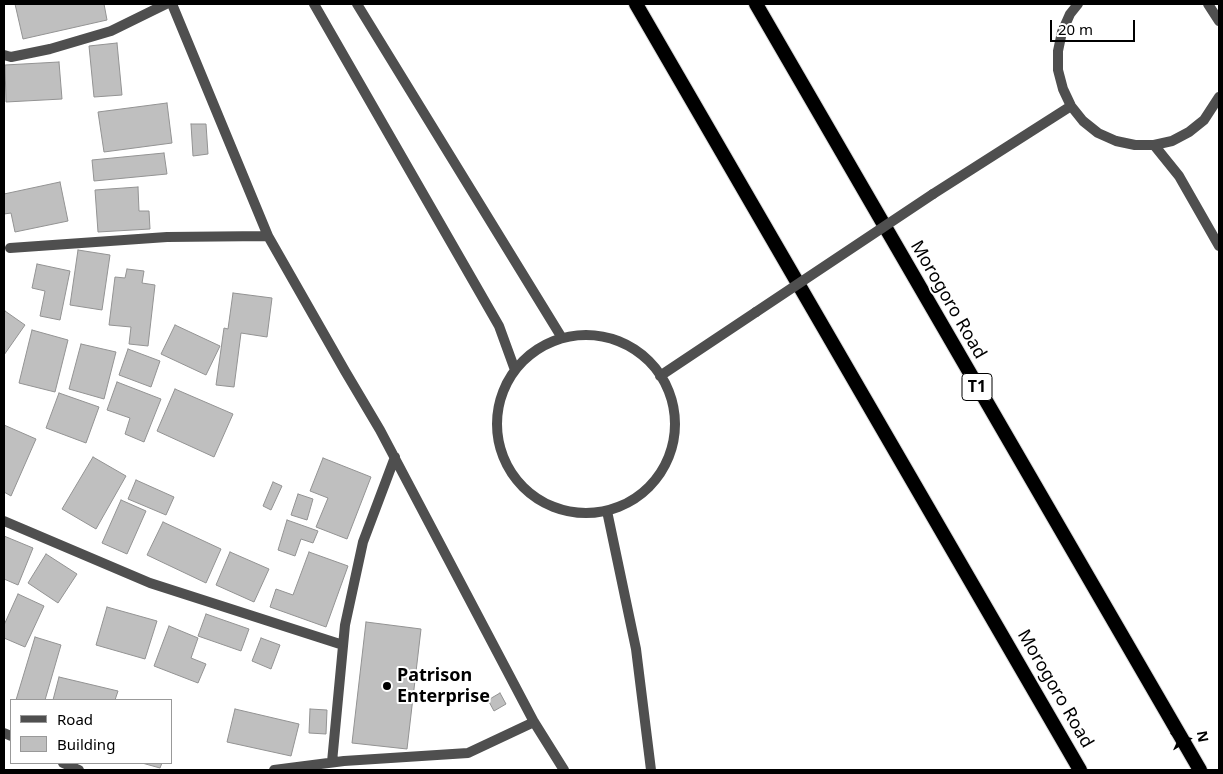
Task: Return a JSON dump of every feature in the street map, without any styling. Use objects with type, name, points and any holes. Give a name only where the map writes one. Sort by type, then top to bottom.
[{"type":"highway","name":"Morogoro Road","points":[[636,4],[1080,770]]},
{"type":"highway","name":"Morogoro Road","points":[[756,4],[1200,770]]},
{"type":"street","points":[[4,55],[11,56],[50,49],[111,31],[166,4]]},
{"type":"street","points":[[172,4],[268,236],[395,457],[534,722],[564,770]]},
{"type":"street","points":[[314,4],[499,326],[515,370]]},
{"type":"street","points":[[357,4],[562,338]]},
{"type":"street","points":[[1067,4],[1070,14]]},
{"type":"street","points":[[1078,4],[1070,14],[1062,32],[1058,51],[1058,70],[1063,89],[1071,106],[1083,121],[1098,133],[1116,141],[1135,145],[1154,145],[1172,140],[1189,132],[1204,120],[1218,104]]},
{"type":"street","points":[[1208,4],[1219,22]]},
{"type":"street","points":[[660,376],[933,194],[1071,106]]},
{"type":"street","points":[[1154,145],[1179,176],[1219,246]]},
{"type":"street","points":[[10,248],[167,236],[268,236]]},
{"type":"street","points":[[599,336],[617,341],[634,349],[648,361],[660,376],[669,395],[674,415],[674,436],[668,457],[658,475],[644,491],[627,503],[607,511],[588,514],[568,511],[549,506],[532,495],[518,481],[507,464],[500,446],[497,426],[498,406],[515,370],[528,356],[562,338],[599,336]]},
{"type":"street","points":[[332,762],[345,625],[363,542],[395,457]]},
{"type":"street","points":[[607,511],[636,649],[651,770]]},
{"type":"street","points":[[4,520],[150,583],[344,645]]},
{"type":"street","points":[[274,770],[332,762],[468,753],[534,722]]},
{"type":"street","points":[[65,764],[79,770]]},
{"type":"building","points":[[15,4],[104,4],[107,20],[23,39]]},
{"type":"building","points":[[117,43],[122,95],[94,97],[89,46]]},
{"type":"building","points":[[59,62],[62,99],[6,102],[5,65]]},
{"type":"building","points":[[167,103],[172,143],[104,152],[98,112]]},
{"type":"building","points":[[191,124],[206,124],[208,154],[193,156]]},
{"type":"building","points":[[164,153],[167,174],[94,181],[92,160]]},
{"type":"building","points":[[60,182],[68,221],[15,232],[11,213],[4,214],[4,194]]},
{"type":"building","points":[[138,187],[139,211],[149,211],[150,229],[98,232],[95,190]]},
{"type":"building","points":[[78,250],[110,255],[102,310],[70,305]]},
{"type":"building","points":[[37,264],[70,271],[60,320],[40,316],[45,291],[32,288]]},
{"type":"building","points":[[127,269],[144,271],[142,283],[155,285],[148,346],[129,344],[131,327],[109,325],[115,277],[125,278]]},
{"type":"building","points":[[233,293],[272,298],[267,337],[241,333],[234,387],[216,385],[224,328],[228,329]]},
{"type":"building","points":[[5,311],[25,325],[4,355],[4,313]]},
{"type":"building","points":[[175,325],[220,346],[206,375],[161,354]]},
{"type":"building","points":[[32,330],[68,340],[55,392],[19,383]]},
{"type":"building","points":[[81,344],[116,352],[104,399],[69,389]]},
{"type":"building","points":[[128,349],[160,361],[151,387],[119,375]]},
{"type":"building","points":[[117,382],[161,399],[144,442],[125,434],[130,418],[107,410]]},
{"type":"building","points":[[175,389],[233,414],[214,457],[157,431]]},
{"type":"building","points":[[59,393],[99,407],[86,443],[46,428]]},
{"type":"building","points":[[4,425],[36,439],[11,496],[4,492]]},
{"type":"building","points":[[93,457],[126,476],[96,529],[62,509]]},
{"type":"building","points":[[323,458],[371,477],[347,539],[316,527],[328,498],[310,491]]},
{"type":"building","points":[[136,480],[174,497],[166,515],[128,499]]},
{"type":"building","points":[[273,482],[282,486],[271,510],[263,506]]},
{"type":"building","points":[[298,494],[313,499],[307,520],[291,515]]},
{"type":"building","points":[[121,500],[146,511],[127,554],[102,543]]},
{"type":"building","points":[[287,520],[318,531],[313,543],[301,539],[295,556],[278,550]]},
{"type":"building","points":[[163,522],[221,549],[206,583],[147,555]]},
{"type":"building","points":[[4,536],[33,548],[18,585],[4,579]]},
{"type":"building","points":[[230,552],[269,569],[254,602],[216,585]]},
{"type":"building","points":[[309,552],[348,566],[326,627],[270,607],[276,589],[293,595]]},
{"type":"building","points":[[46,554],[77,574],[58,603],[28,583]]},
{"type":"building","points":[[18,594],[44,606],[25,647],[4,638],[4,625]]},
{"type":"building","points":[[107,607],[157,621],[145,659],[96,645]]},
{"type":"building","points":[[206,614],[249,629],[241,651],[198,636]]},
{"type":"building","name":"Patrison Enterprise","points":[[366,622],[421,629],[407,749],[352,743]]},
{"type":"building","points":[[169,626],[198,638],[191,658],[206,664],[198,683],[154,666]]},
{"type":"building","points":[[35,637],[61,645],[45,699],[16,699]]},
{"type":"building","points":[[261,638],[280,645],[271,669],[252,661]]},
{"type":"building","points":[[59,677],[118,691],[115,699],[53,699]]},
{"type":"building","points":[[500,693],[506,704],[494,711],[488,700]]},
{"type":"building","points":[[235,709],[299,724],[291,756],[227,742]]},
{"type":"building","points":[[310,709],[327,710],[326,734],[309,733]]},
{"type":"building","points":[[146,764],[162,764],[160,768]]},
{"type":"place","name":"Patrison Enterprise","points":[[387,686]]}]
